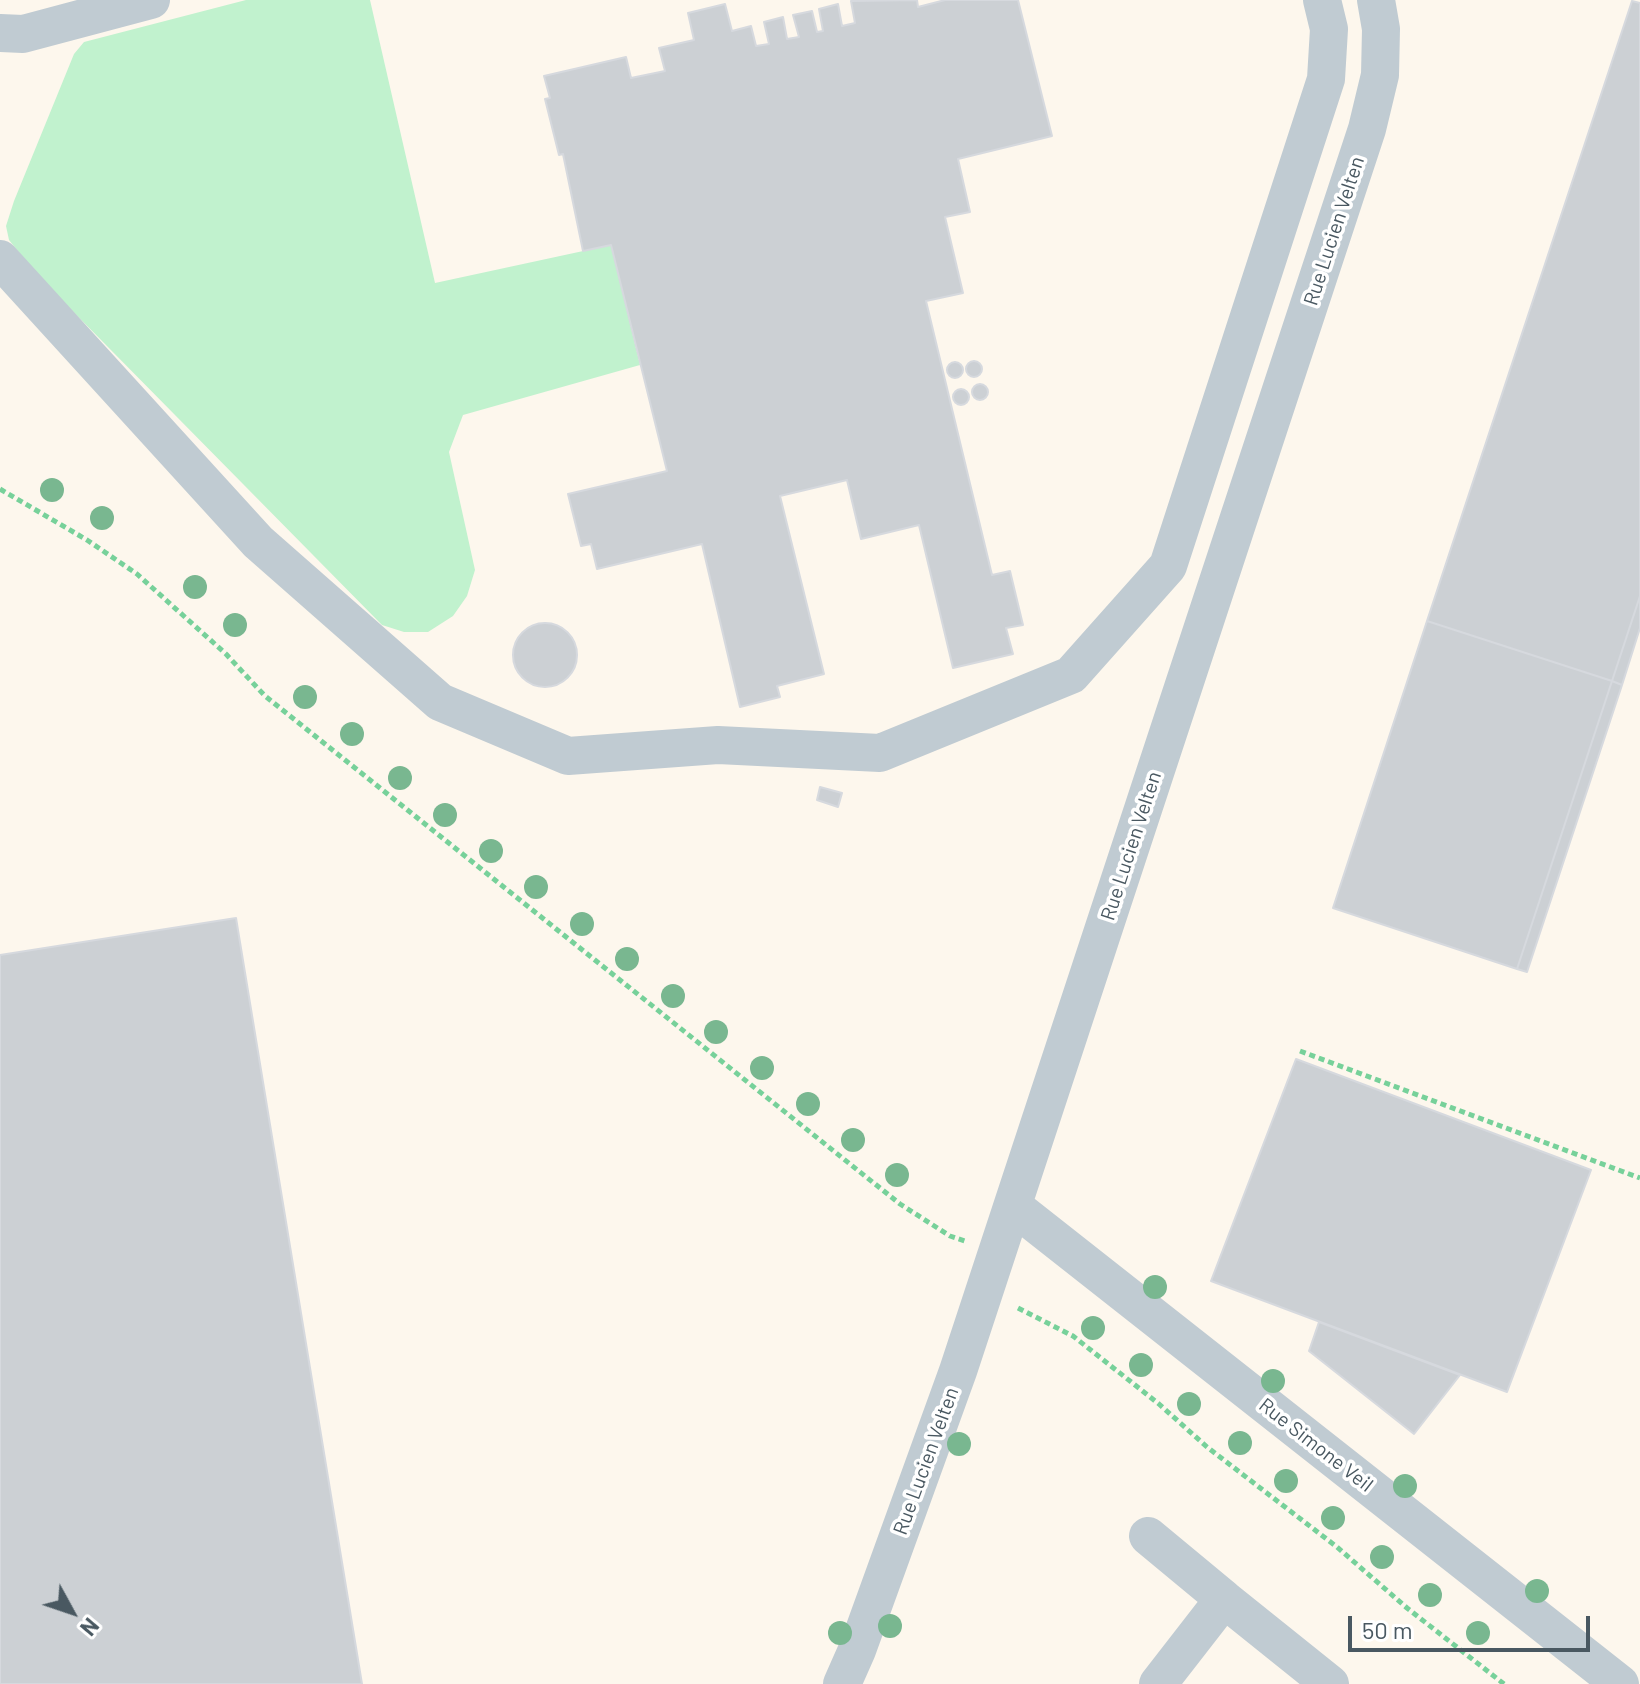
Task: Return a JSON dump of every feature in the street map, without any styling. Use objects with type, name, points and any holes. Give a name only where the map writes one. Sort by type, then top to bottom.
[{"type":"street","points":[[0,33],[23,34],[151,0]]},
{"type":"street","points":[[0,259],[258,542],[440,702],[568,756],[718,745],[880,753],[1071,675],[1168,566],[1326,79],[1329,29],[1322,0]]},
{"type":"street","name":"Rue Lucien Velten","points":[[842,1684],[958,1371],[1367,129],[1380,75],[1381,29],[1376,0]]},
{"type":"street","name":"Rue Simone Veil","points":[[1013,1206],[1620,1684]]},
{"type":"street","points":[[1148,1536],[1330,1684]]},
{"type":"street","points":[[1158,1684],[1224,1599]]},
{"type":"path","points":[[0,489],[87,540],[137,574],[226,654],[265,696],[421,823],[900,1204],[950,1236],[975,1243]]},
{"type":"path","points":[[1300,1051],[1640,1178]]},
{"type":"path","points":[[1018,1308],[1073,1336],[1504,1684]]},
{"type":"shaded area","points":[[0,0],[1640,0],[1640,1684],[0,1684]]},
{"type":"green space","points":[[246,0],[370,0],[435,283],[611,245],[640,365],[463,415],[449,452],[475,570],[467,596],[453,616],[428,632],[404,632],[382,625],[37,275],[9,240],[6,226],[14,201],[74,54],[84,42]]},
{"type":"building","points":[[917,0],[918,7],[945,0],[1018,0],[1052,136],[958,159],[970,212],[945,217],[963,293],[926,301],[992,575],[1010,571],[1023,625],[1006,628],[1013,654],[953,668],[919,525],[861,539],[847,480],[780,496],[824,674],[777,686],[780,697],[740,707],[702,544],[597,569],[591,544],[581,546],[568,494],[667,471],[611,245],[583,251],[563,154],[559,155],[545,99],[550,98],[544,76],[626,57],[631,78],[665,71],[659,48],[694,40],[688,13],[725,4],[732,31],[751,26],[756,46],[769,44],[764,22],[783,17],[787,39],[799,37],[793,15],[812,11],[817,32],[823,31],[819,9],[838,4],[842,26],[855,23],[851,1]]},
{"type":"building","points":[[1632,1],[1640,3],[1640,596],[1612,681],[1427,621]]},
{"type":"building","points":[[974,361],[982,369],[974,377],[966,369]]},
{"type":"building","points":[[955,362],[963,370],[955,378],[947,370]]},
{"type":"building","points":[[980,384],[988,392],[980,400],[972,392]]},
{"type":"building","points":[[961,389],[969,397],[961,405],[953,397]]},
{"type":"building","points":[[1640,596],[1640,628],[1622,685],[1612,681]]},
{"type":"building","points":[[1427,621],[1612,681],[1517,969],[1333,908]]},
{"type":"building","points":[[545,623],[563,629],[571,637],[577,655],[571,673],[563,681],[545,687],[527,681],[519,673],[513,655],[519,637],[527,629]]},
{"type":"building","points":[[1612,681],[1622,685],[1527,972],[1517,969]]},
{"type":"building","points":[[820,787],[842,793],[838,807],[817,800]]},
{"type":"building","points":[[236,918],[362,1684],[0,1684],[0,955]]},
{"type":"building","points":[[1296,1059],[1591,1170],[1507,1392],[1211,1281]]},
{"type":"building","points":[[1319,1322],[1460,1375],[1414,1434],[1309,1351]]}]
